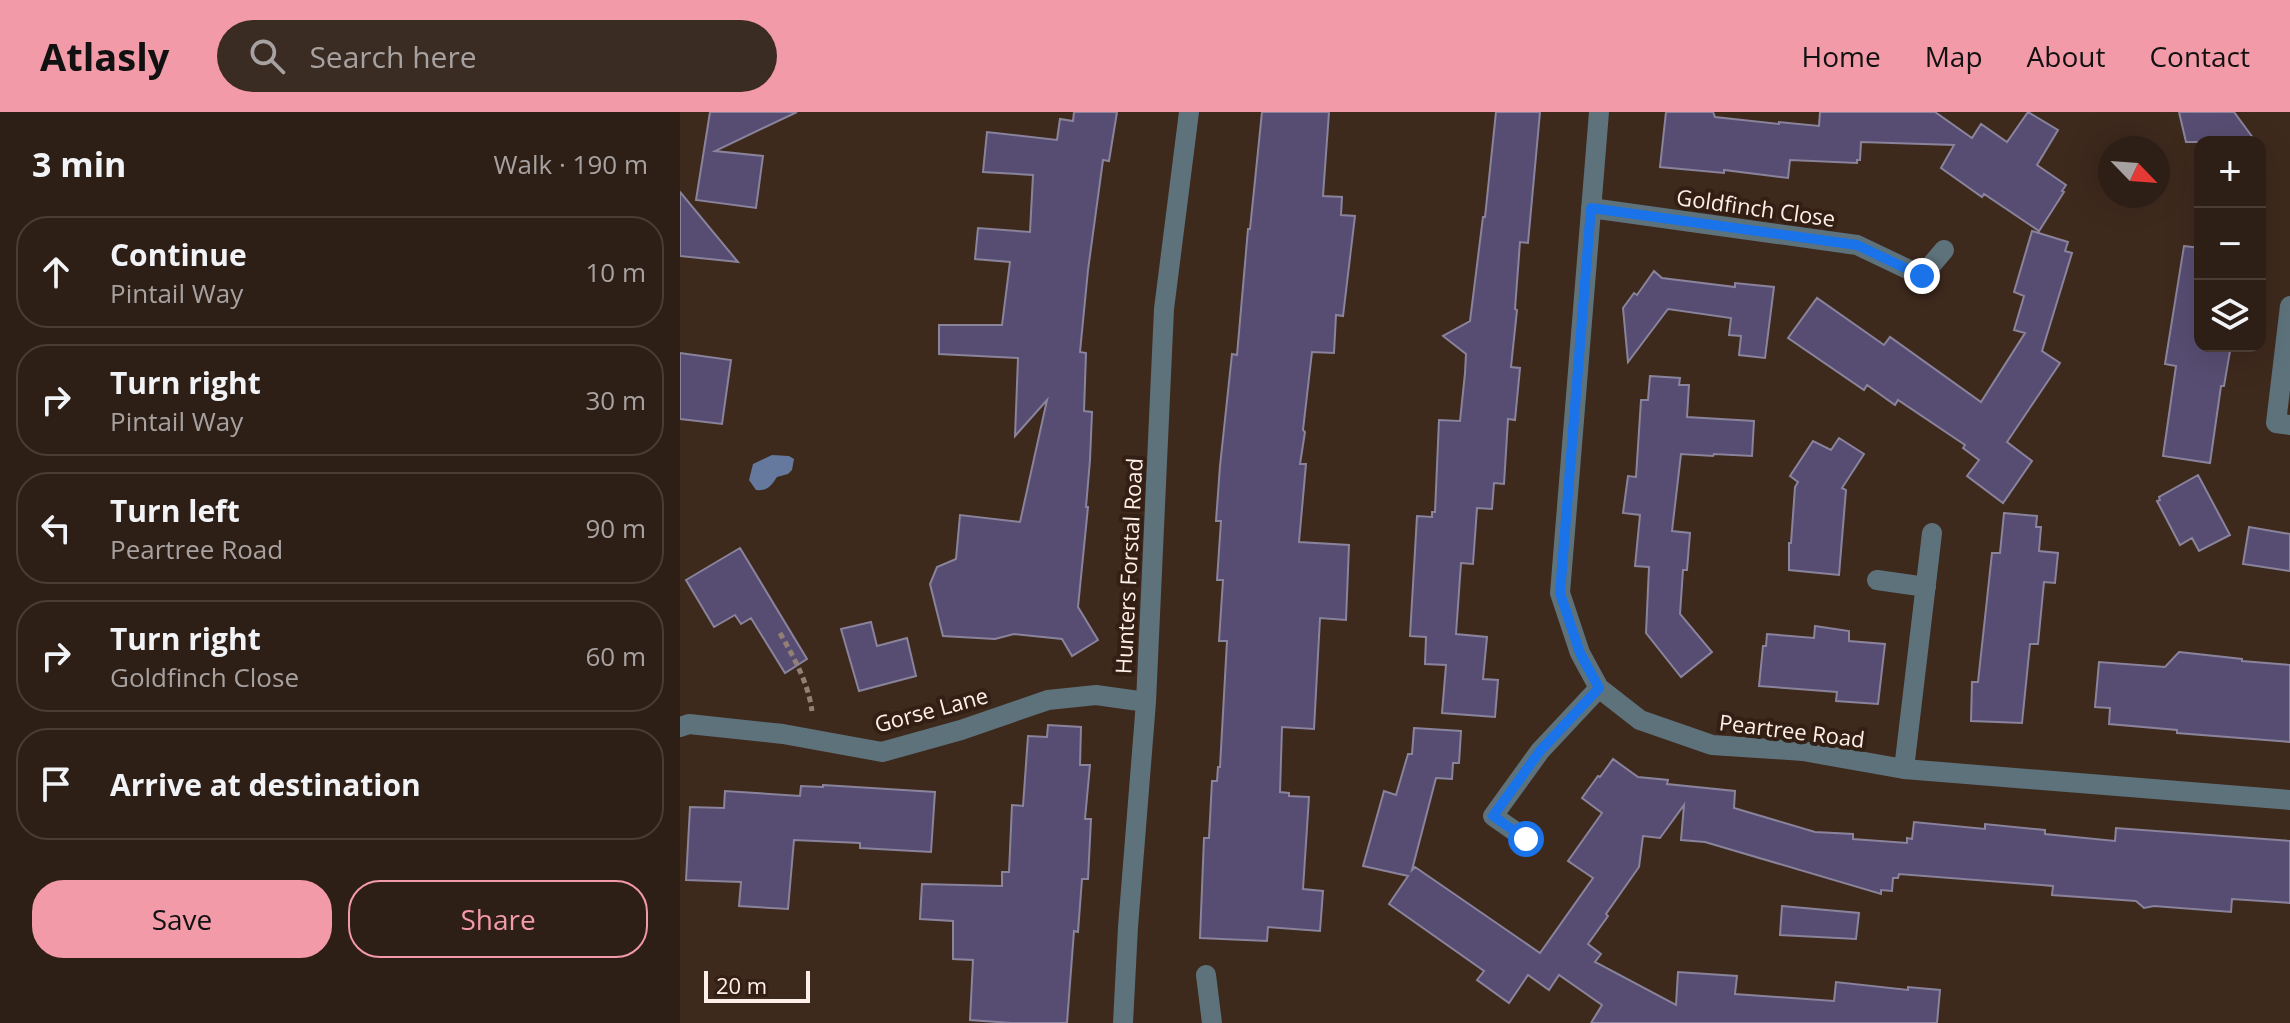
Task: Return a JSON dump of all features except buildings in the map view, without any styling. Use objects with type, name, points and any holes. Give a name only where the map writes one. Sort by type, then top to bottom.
[{"type":"street","name":"Hunters Forstal Road","points":[[1123,1023],[1146,702],[1164,309],[1189,112]]},
{"type":"street","name":"Peartree Road","points":[[1599,112],[1560,593],[1580,653],[1599,688],[1640,720],[1712,745],[1803,751],[1904,769],[2290,800]]},
{"type":"street","name":"Goldfinch Close","points":[[1591,208],[1857,245],[1922,276],[1944,250]]},
{"type":"street","points":[[2290,306],[2276,423],[2290,425]]},
{"type":"street","points":[[1904,769],[1932,533]]},
{"type":"street","points":[[1877,580],[1926,587]]},
{"type":"street","points":[[1526,839],[1493,816],[1540,751],[1599,688]]},
{"type":"street","name":"Gorse Lane","points":[[680,727],[689,724],[882,752],[961,730],[1048,700],[1096,695],[1146,702]]},
{"type":"street","points":[[1206,975],[1212,1023]]},
{"type":"path","points":[[780,633],[803,676],[810,697],[815,740]]},
{"type":"water","points":[[772,455],[794,459],[792,470],[777,477],[766,489],[756,490],[749,480],[753,464]]},
{"type":"route","points":[[1526,839],[1493,816],[1540,751],[1599,688],[1580,653],[1560,593],[1591,208],[1857,245],[1922,276]]}]
